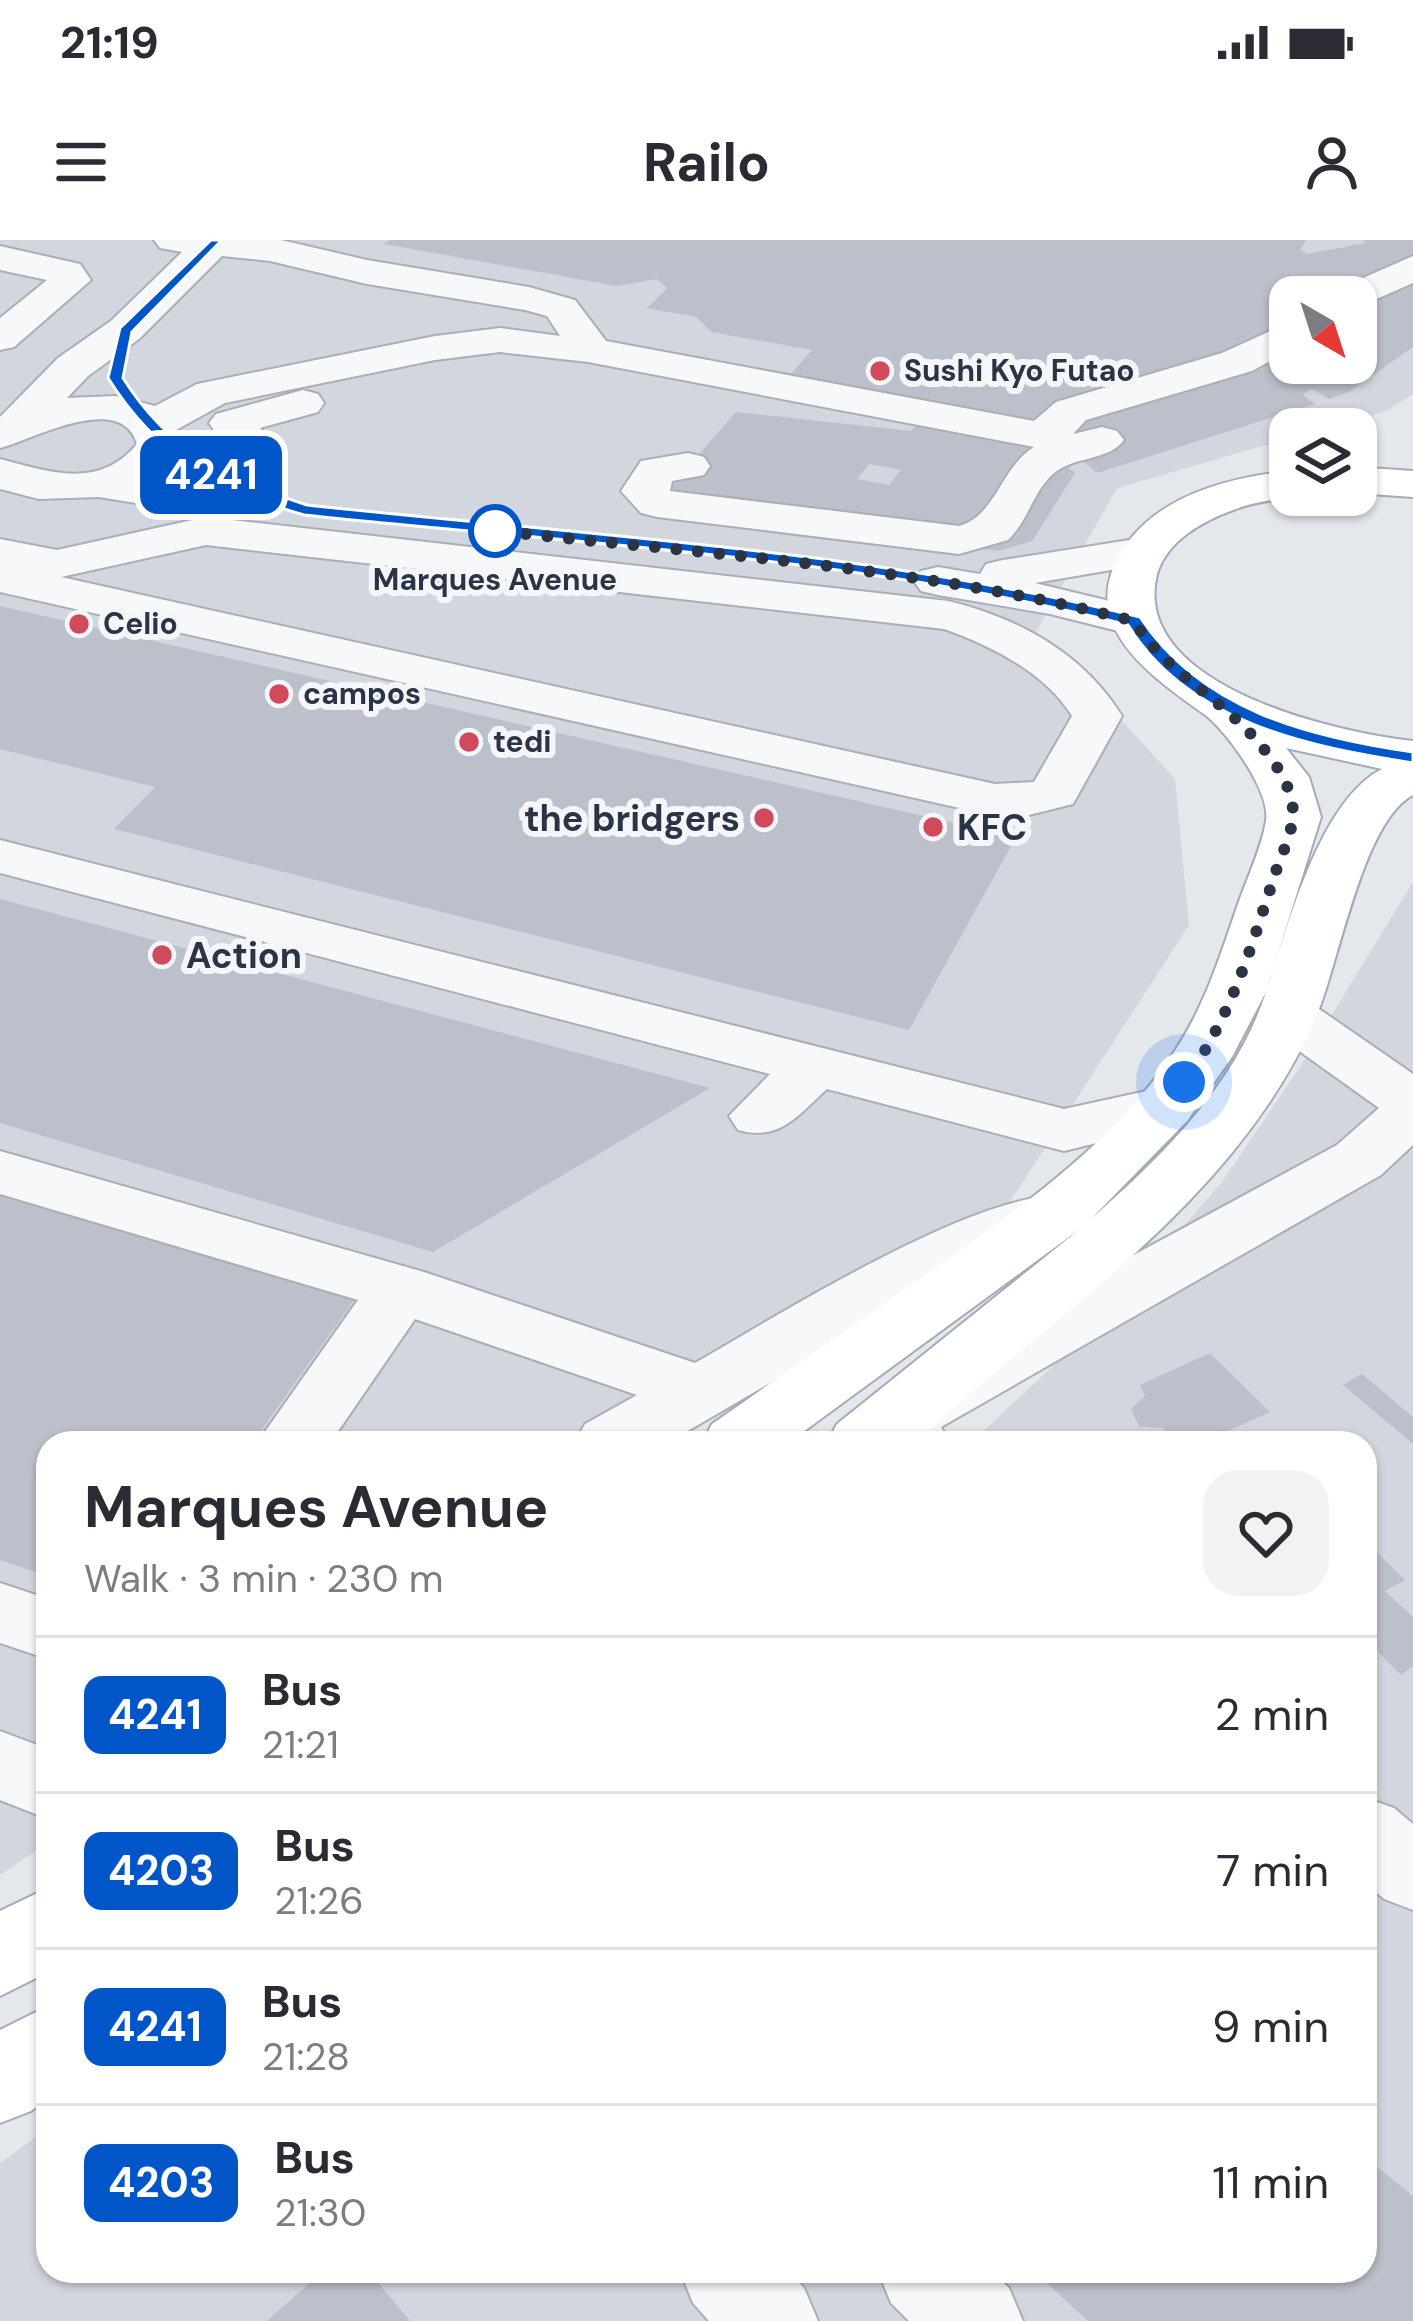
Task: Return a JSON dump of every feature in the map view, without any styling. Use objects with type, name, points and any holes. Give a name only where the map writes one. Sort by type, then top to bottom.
[{"type":"main road","points":[[1269,488],[1196,510],[1164,529],[1142,552],[1129,585],[1134,621],[1153,651],[1184,680],[1226,707],[1336,746],[1413,757]]},
{"type":"main road","points":[[1062,1210],[1166,1107],[1202,1058],[1237,992],[1294,818],[1283,777],[1226,707]]},
{"type":"main road","points":[[894,1431],[1148,1204],[1212,1137],[1258,1073],[1288,1015],[1323,904],[1357,826],[1380,791],[1413,774]]},
{"type":"main road","points":[[0,1958],[36,1932]]},
{"type":"main road","points":[[0,1991],[36,1969]]},
{"type":"main road","points":[[0,2081],[36,2055]]},
{"type":"street","points":[[14,240],[98,255],[101,260],[9,322],[50,345],[73,367]]},
{"type":"street","points":[[0,536],[12,445],[73,367],[125,331],[200,242],[274,244],[367,272],[561,308],[580,350]]},
{"type":"street","points":[[1377,277],[1410,250]]},
{"type":"street","points":[[0,258],[66,272],[71,280]]},
{"type":"street","points":[[488,341],[505,328],[518,297]]},
{"type":"street","points":[[97,483],[140,467],[159,446],[150,425],[116,378],[125,331]]},
{"type":"street","points":[[150,425],[212,393],[314,370],[488,341],[580,350],[1050,452],[1266,393]]},
{"type":"street","points":[[688,466],[657,470],[643,491],[656,502],[982,538],[996,530],[1050,452],[1055,422],[1071,411],[1237,362],[1269,345]]},
{"type":"street","points":[[260,453],[231,423],[265,410],[400,384]]},
{"type":"street","points":[[12,445],[81,408],[150,425],[212,475],[304,510]]},
{"type":"street","points":[[12,445],[97,483],[223,506],[304,510],[822,565],[1052,600],[1134,621]]},
{"type":"street","points":[[0,553],[57,564],[206,531],[964,619],[993,631],[1054,670],[1097,716],[1054,793],[1018,802],[995,800],[0,578]]},
{"type":"street","points":[[901,575],[1021,573],[1142,552]]},
{"type":"street","points":[[549,570],[822,565]]},
{"type":"street","points":[[0,856],[1064,1130],[1166,1107]]},
{"type":"street","points":[[896,1431],[1091,1308],[1359,1160],[1413,1107],[1288,1015]]},
{"type":"street","points":[[760,1116],[815,1066]]},
{"type":"street","points":[[0,1172],[400,1288],[718,1416]]},
{"type":"street","points":[[658,1431],[718,1416],[945,1252],[1062,1210]]},
{"type":"street","points":[[300,1431],[400,1288]]},
{"type":"street","points":[[0,1612],[36,1625]]},
{"type":"street","points":[[0,1765],[36,1780]]},
{"type":"street","points":[[1377,1843],[1413,1874]]},
{"type":"street","points":[[737,2283],[772,2321]]},
{"type":"street","points":[[936,2283],[976,2321]]},
{"type":"shaded area","points":[[0,240],[1413,240],[1413,394],[1377,414],[1377,408],[1269,408],[1269,444],[1117,488],[1032,639],[1114,712],[1175,779],[1189,925],[1004,1211],[657,1431],[36,1431],[36,1851],[0,1875]]},
{"type":"shaded area","points":[[1413,882],[1413,2321],[0,2321],[0,2163],[36,2137],[36,2283],[1377,2283],[1377,1431],[984,1431],[1106,1316],[1222,1182],[1302,1064]]},
{"type":"building","name":"Marques Avenue","points":[[390,240],[1306,240],[1300,250],[1307,254],[1366,243],[1362,240],[1413,240],[1413,347],[1377,372],[1377,276],[1269,276],[1269,384],[1360,384],[1329,399],[1312,389],[1302,394],[1315,404],[1269,408],[1269,419],[1097,473],[1080,459],[1063,463],[1075,473],[1032,541],[999,551],[648,512],[736,412],[911,431],[918,422],[773,394],[812,350],[711,332],[696,317],[647,308],[667,288],[657,279],[617,286],[384,244]],"holes":[[[869,464],[901,470],[889,485],[857,479]]]},
{"type":"building","points":[[0,606],[1016,837],[909,1030],[114,829],[155,787],[0,749]]},
{"type":"building","points":[[0,899],[710,1088],[433,1252],[0,1123]]},
{"type":"building","points":[[0,1193],[355,1299],[261,1431],[36,1431],[36,1572],[0,1560]]},
{"type":"building","points":[[1210,1353],[1270,1412],[1228,1431],[1139,1426],[1131,1409],[1145,1396],[1140,1385]]},
{"type":"building","points":[[1362,1374],[1413,1417],[1413,1444],[1343,1385]]},
{"type":"building","points":[[1377,1552],[1405,1580],[1385,1591],[1413,1617],[1413,1666],[1401,1675],[1377,1651]]},
{"type":"building","points":[[1377,2167],[1413,2196],[1413,2321],[1088,2321],[1047,2283],[1377,2283]]},
{"type":"building","points":[[310,2283],[378,2283],[410,2321],[267,2321]]},
{"type":"bus line","name":"4241","points":[[216,240],[125,331],[116,378],[140,417],[159,434],[212,475],[246,490],[304,510],[822,565],[1052,600],[1134,621],[1153,651],[1184,680],[1226,707],[1336,746],[1413,757]]},
{"type":"place","name":"Sushi Kyo Futao","points":[[880,371]]},
{"type":"place","name":"Marques Avenue","points":[[495,531]]},
{"type":"place","name":"Celio","points":[[79,624]]},
{"type":"place","name":"campos","points":[[279,694]]},
{"type":"place","name":"tedi","points":[[469,742]]},
{"type":"place","name":"the bridgers","points":[[764,818]]},
{"type":"place","name":"KFC","points":[[933,827]]},
{"type":"place","name":"Action","points":[[162,955]]},
{"type":"route","points":[[495,531],[489,530],[901,575],[1052,600],[1134,621],[1153,651],[1184,680],[1226,707],[1261,744],[1283,777],[1294,818],[1237,992],[1184,1082]]}]
